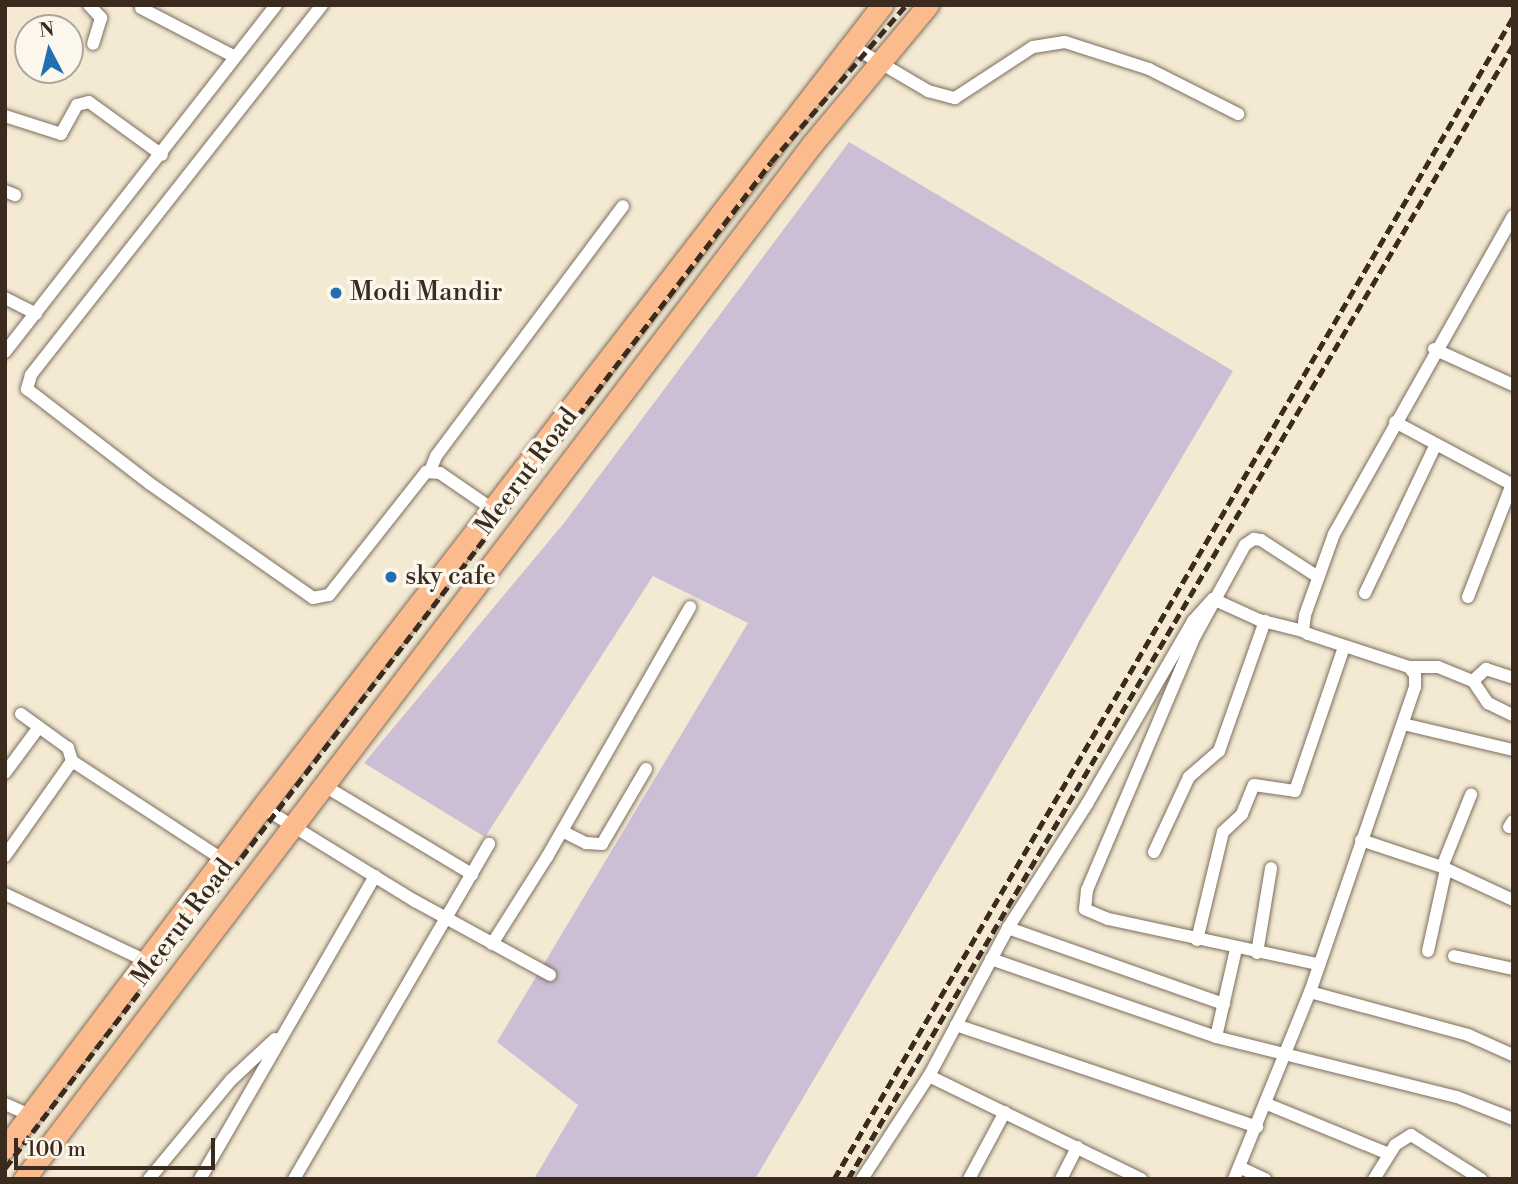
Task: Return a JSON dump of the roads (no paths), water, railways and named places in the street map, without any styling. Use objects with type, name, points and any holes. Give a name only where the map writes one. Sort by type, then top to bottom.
[{"type":"highway","name":"Meerut Road","points":[[5,1148],[222,859],[495,511],[797,112],[883,5]]},
{"type":"highway","name":"Meerut Road","points":[[24,1179],[824,130],[883,63],[928,5]]},
{"type":"highway","points":[[797,112],[824,130]]},
{"type":"street","points":[[89,5],[101,18],[93,44]]},
{"type":"street","points":[[5,352],[162,155],[276,5]]},
{"type":"street","points":[[322,5],[31,375],[27,389],[149,483],[313,598],[329,595],[413,484],[430,471],[436,456],[623,206]]},
{"type":"street","points":[[141,8],[235,57]]},
{"type":"street","points":[[850,45],[928,91],[956,98],[1033,47],[1065,42],[1149,69],[1238,114]]},
{"type":"street","points":[[5,116],[61,134],[77,105],[89,102],[162,155]]},
{"type":"street","points":[[1303,631],[1318,577],[1334,534],[1434,349],[1513,216]]},
{"type":"street","points":[[5,298],[36,314]]},
{"type":"street","points":[[1434,349],[1513,385]]},
{"type":"street","points":[[1395,422],[1512,484],[1468,597]]},
{"type":"street","points":[[1365,593],[1436,444]]},
{"type":"street","points":[[430,471],[440,472],[495,511]]},
{"type":"street","points":[[862,1179],[929,1076],[1008,928],[1087,804],[1193,621],[1213,599],[1254,539],[1318,577]]},
{"type":"street","points":[[1213,599],[1265,621],[1409,667],[1438,667],[1473,681],[1488,703],[1513,715]]},
{"type":"street","points":[[1213,599],[1086,898],[1085,909],[1091,914],[1197,940],[1317,964]]},
{"type":"street","points":[[492,944],[562,831],[690,607]]},
{"type":"street","points":[[1154,852],[1189,777],[1219,751],[1265,621]]},
{"type":"street","points":[[1197,940],[1223,832],[1242,814],[1254,785],[1295,791],[1344,647]]},
{"type":"street","points":[[1265,1179],[1237,1173],[1310,992],[1360,840],[1403,724],[1415,687],[1415,675],[1409,667]]},
{"type":"street","points":[[1473,681],[1486,670],[1513,678]]},
{"type":"street","points":[[20,714],[68,748],[72,761],[222,859]]},
{"type":"street","points":[[1403,724],[1513,750]]},
{"type":"street","points":[[5,773],[39,727]]},
{"type":"street","points":[[5,856],[72,761]]},
{"type":"street","points":[[562,831],[601,844],[646,769]]},
{"type":"street","points":[[323,785],[472,874]]},
{"type":"street","points":[[1428,951],[1444,868],[1471,796]]},
{"type":"street","points":[[262,807],[446,918],[550,975]]},
{"type":"street","points":[[1360,840],[1444,868],[1513,900]]},
{"type":"street","points":[[295,1179],[489,844]]},
{"type":"street","points":[[1257,953],[1271,868]]},
{"type":"street","points":[[200,1179],[375,876]]},
{"type":"street","points":[[5,894],[146,961]]},
{"type":"street","points":[[1008,928],[1224,1004]]},
{"type":"street","points":[[1216,1037],[1236,949]]},
{"type":"street","points":[[1454,956],[1513,970]]},
{"type":"street","points":[[992,959],[1216,1037],[1457,1097],[1513,1119]]},
{"type":"street","points":[[1310,992],[1468,1035],[1513,1055]]},
{"type":"street","points":[[956,1025],[1257,1128]]},
{"type":"street","points":[[149,1179],[231,1080],[284,1031]]},
{"type":"street","points":[[929,1076],[1140,1179]]},
{"type":"street","points":[[5,1104],[30,1115]]},
{"type":"street","points":[[1267,1104],[1389,1154]]},
{"type":"street","points":[[969,1179],[1005,1112]]},
{"type":"street","points":[[1374,1179],[1402,1138],[1411,1135],[1481,1179]]},
{"type":"street","points":[[1061,1179],[1077,1147]]},
{"type":"railway","points":[[5,1168],[771,162],[906,5]]},
{"type":"railway","points":[[834,1179],[1513,17]]},
{"type":"railway","points":[[848,1179],[1513,45]]},
{"type":"place","name":"Modi Mandir","points":[[336,293]]},
{"type":"place","name":"sky cafe","points":[[391,577]]}]
